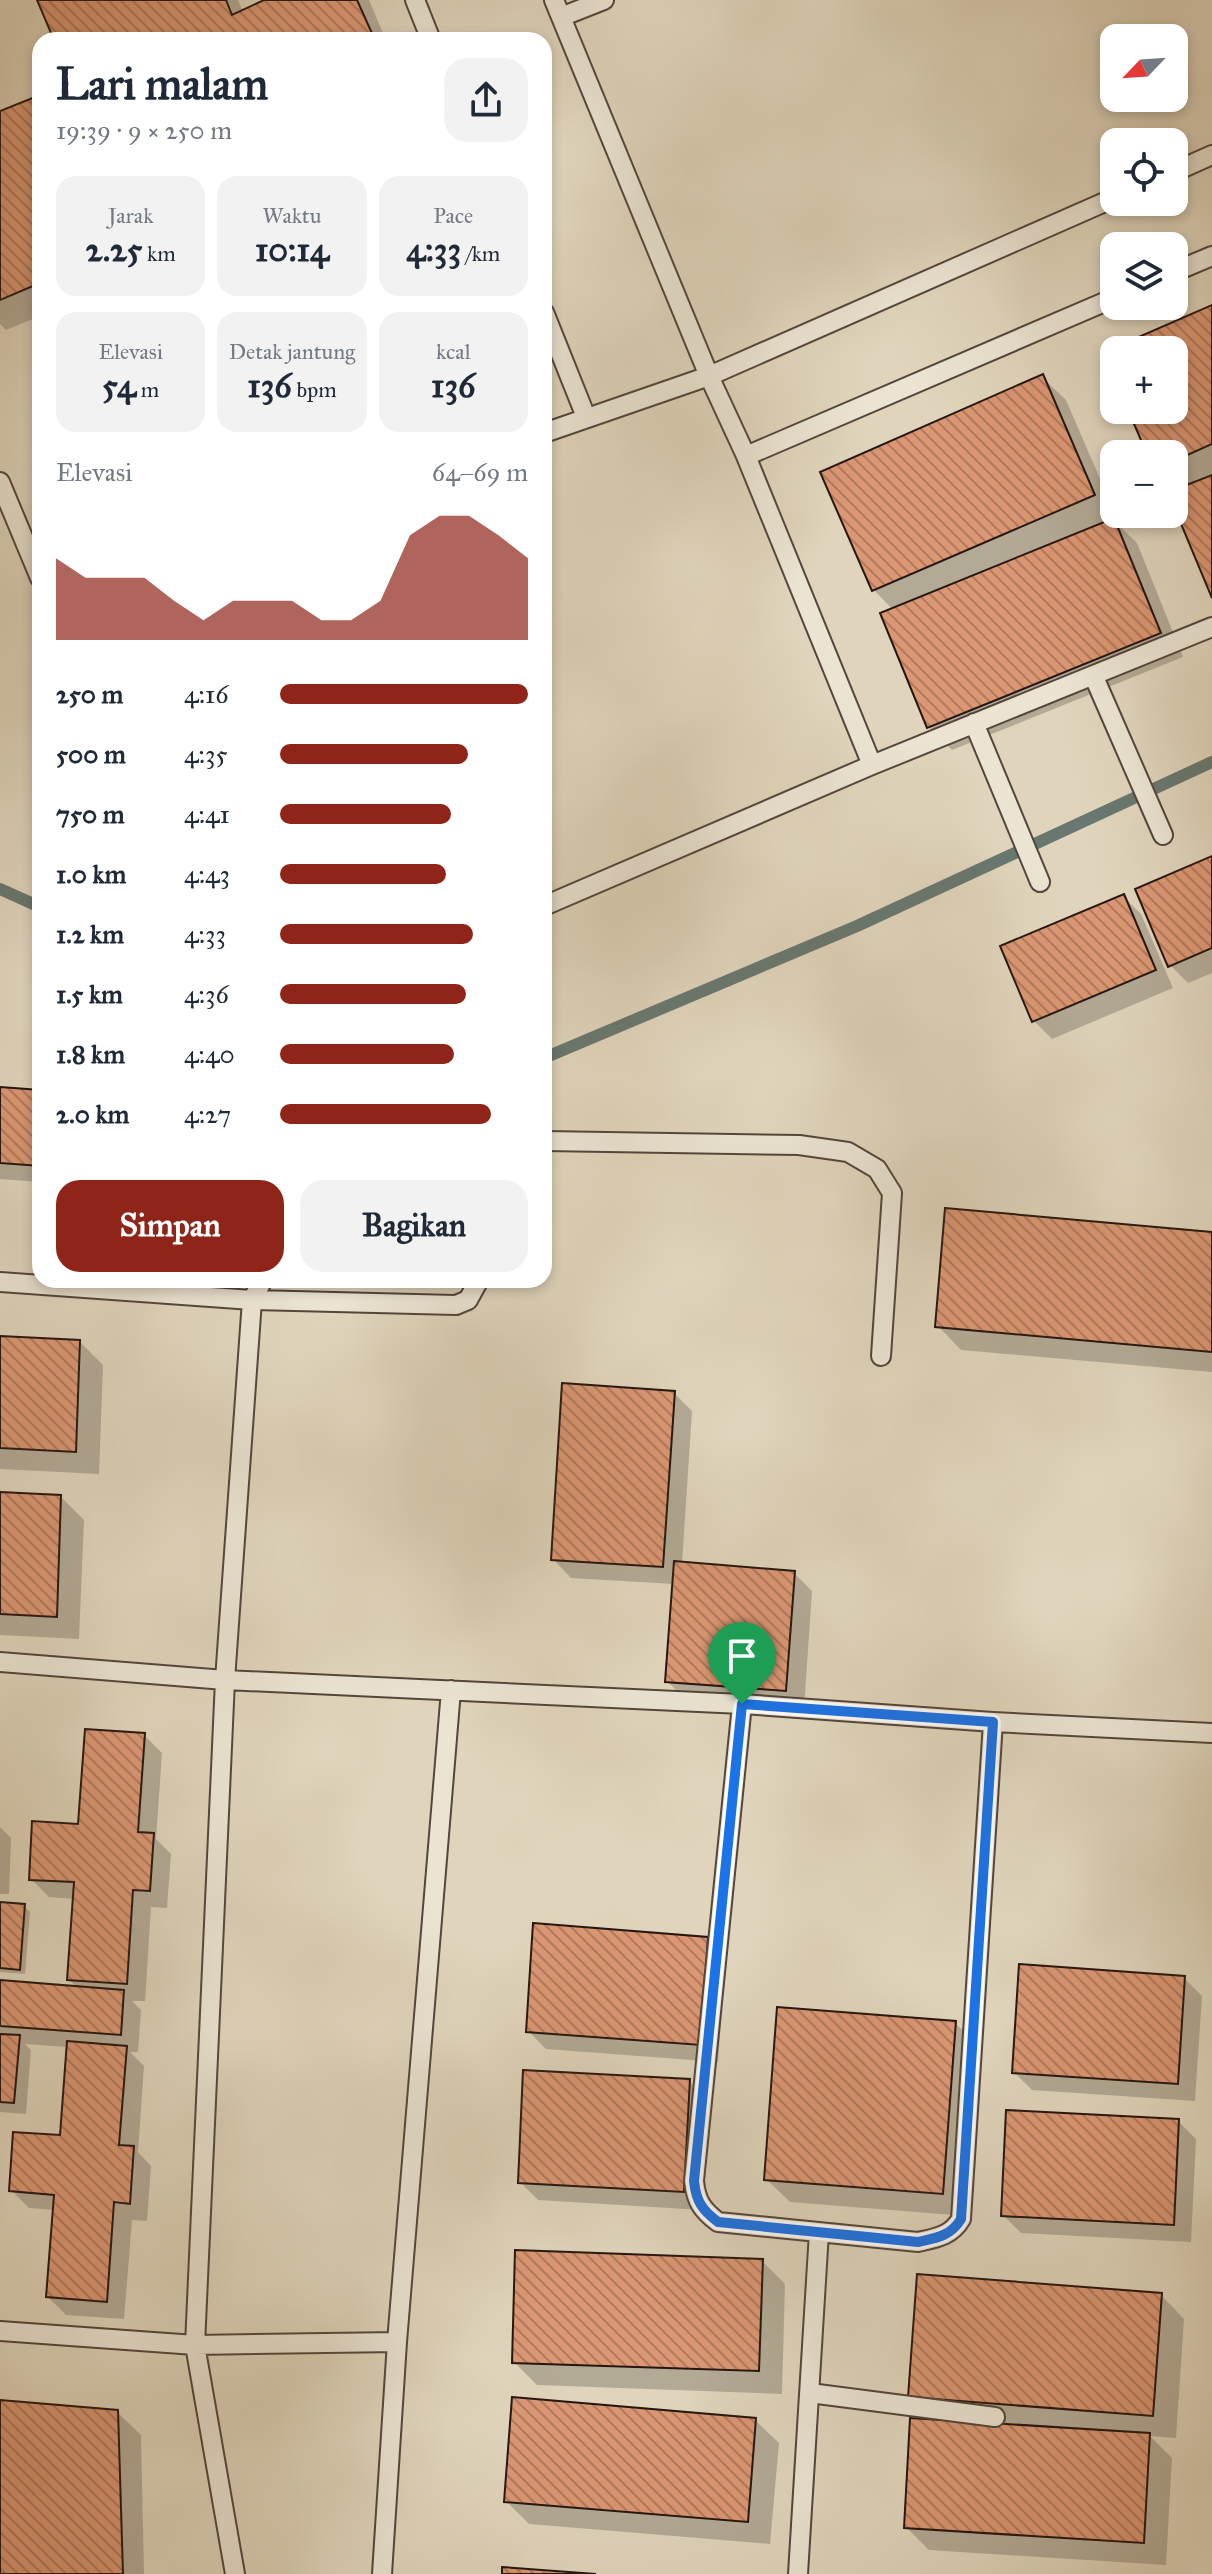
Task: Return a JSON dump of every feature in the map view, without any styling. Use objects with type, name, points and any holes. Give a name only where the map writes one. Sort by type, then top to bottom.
[{"type":"lane","points":[[415,0],[428,32]]},
{"type":"lane","points":[[604,0],[558,8],[872,765]]},
{"type":"lane","points":[[1188,166],[1212,155]]},
{"type":"lane","points":[[552,430],[709,376],[1100,204]]},
{"type":"lane","points":[[1188,266],[1212,256]]},
{"type":"lane","points":[[746,456],[1100,304]]},
{"type":"lane","points":[[552,342],[586,417]]},
{"type":"lane","points":[[0,482],[32,559]]},
{"type":"lane","points":[[552,903],[872,765],[1212,627]]},
{"type":"lane","points":[[1094,677],[1163,835]]},
{"type":"lane","points":[[974,723],[1040,882]]},
{"type":"lane","points":[[552,1141],[799,1145],[848,1152],[877,1169],[892,1193],[881,1356]]},
{"type":"lane","points":[[0,1282],[32,1284]]},
{"type":"lane","points":[[84,1288],[252,1300],[456,1305],[468,1300],[475,1288]]},
{"type":"lane","points":[[235,2574],[195,2345],[225,1680],[252,1300],[259,1288]]},
{"type":"lane","points":[[0,1662],[225,1680],[742,1704],[993,1722],[1212,1733]]},
{"type":"lane","points":[[382,2574],[397,2342],[451,1690]]},
{"type":"lane","points":[[742,1704],[694,2181],[696,2196],[702,2210],[718,2222],[918,2242],[943,2237],[956,2228],[961,2219],[993,1722]]},
{"type":"lane","points":[[798,2574],[819,2232]]},
{"type":"lane","points":[[0,2331],[195,2345],[397,2342]]},
{"type":"lane","points":[[810,2393],[995,2417]]},
{"type":"building","points":[[37,0],[226,0],[232,15],[264,0],[357,0],[371,32],[51,32]]},
{"type":"building","points":[[32,98],[32,286],[0,300],[0,111]]},
{"type":"building","points":[[1212,305],[1212,444],[1188,455],[1188,440],[1141,440],[1134,424],[1188,424],[1188,336],[1141,336],[1178,320],[1188,320],[1188,315]]},
{"type":"building","points":[[1043,374],[1095,495],[872,591],[820,472]]},
{"type":"building","points":[[1212,475],[1212,598],[1183,528],[1188,528],[1188,484]]},
{"type":"building","points":[[1100,524],[1100,528],[1118,528],[1161,633],[927,728],[880,613]]},
{"type":"building","points":[[1212,856],[1212,948],[1168,967],[1135,889]]},
{"type":"building","points":[[1124,894],[1156,970],[1032,1022],[1000,946]]},
{"type":"building","points":[[0,1087],[32,1089],[32,1165],[0,1163]]},
{"type":"building","points":[[945,1208],[1212,1232],[1212,1352],[935,1327]]},
{"type":"building","points":[[0,1336],[80,1340],[76,1452],[0,1448]]},
{"type":"building","points":[[562,1383],[675,1391],[663,1567],[551,1560]]},
{"type":"building","points":[[0,1492],[61,1495],[57,1617],[0,1614]]},
{"type":"building","points":[[674,1561],[795,1571],[786,1691],[665,1682]]},
{"type":"building","points":[[85,1729],[145,1733],[138,1832],[154,1833],[150,1891],[133,1890],[127,1984],[67,1980],[74,1882],[29,1880],[32,1821],[78,1824]]},
{"type":"building","points":[[0,1902],[25,1904],[20,1970],[0,1968]]},
{"type":"building","points":[[533,1923],[708,1937],[701,2045],[526,2032]]},
{"type":"building","points":[[1019,1964],[1185,1976],[1178,2084],[1012,2073]]},
{"type":"building","points":[[0,1980],[124,1990],[121,2035],[0,2026]]},
{"type":"building","points":[[777,2007],[956,2021],[943,2194],[764,2180]]},
{"type":"building","points":[[0,2034],[20,2035],[14,2103],[0,2102]]},
{"type":"building","points":[[67,2041],[127,2046],[119,2145],[134,2146],[130,2204],[114,2202],[107,2302],[46,2297],[54,2195],[9,2191],[13,2132],[60,2135]]},
{"type":"building","points":[[523,2070],[690,2079],[684,2192],[518,2183]]},
{"type":"building","points":[[1006,2110],[1179,2119],[1174,2225],[1001,2216]]},
{"type":"building","points":[[515,2250],[763,2259],[759,2371],[512,2363]]},
{"type":"building","points":[[917,2274],[1162,2293],[1153,2416],[908,2397]]},
{"type":"building","points":[[512,2397],[756,2418],[748,2522],[504,2502]]},
{"type":"building","points":[[0,2400],[118,2410],[123,2574],[0,2574]]},
{"type":"building","points":[[910,2418],[1150,2433],[1144,2543],[904,2528]]},
{"type":"building","points":[[502,2567],[596,2574],[502,2574]]},
{"type":"waterway","points":[[552,1055],[857,926],[1212,762]]},
{"type":"waterway","points":[[0,889],[32,903]]},
{"type":"route","points":[[742,1704],[993,1722],[961,2219],[956,2228],[943,2237],[918,2242],[718,2222],[702,2210],[696,2196],[694,2181],[742,1704]]}]
